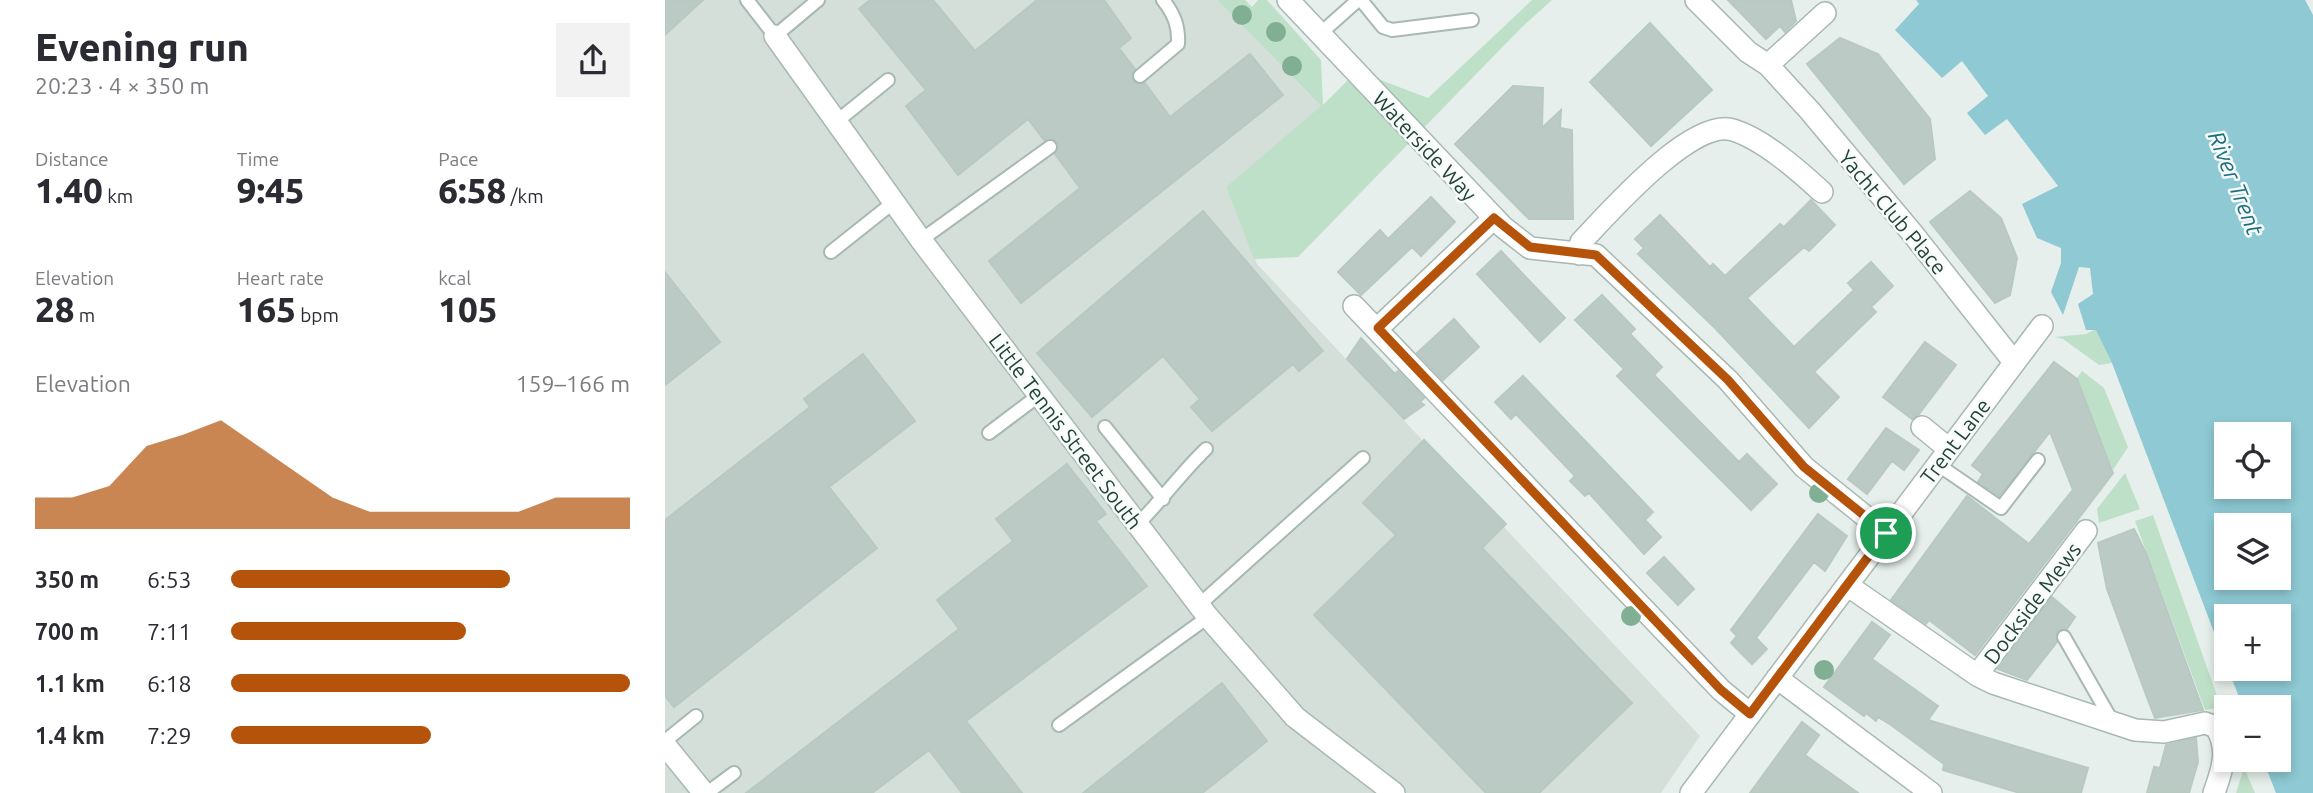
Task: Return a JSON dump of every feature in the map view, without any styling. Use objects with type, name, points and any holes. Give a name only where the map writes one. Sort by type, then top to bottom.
[{"type":"street","name":"Waterside Way","points":[[1288,0],[1494,218],[1530,247],[1596,255],[1728,380],[1804,467],[1886,533]]},
{"type":"street","name":"Yacht Club Place","points":[[1696,0],[1748,51],[1767,65],[1913,234],[2014,362]]},
{"type":"street","points":[[1767,65],[1825,13]]},
{"type":"street","name":"Little Tennis Street South","points":[[775,36],[921,240],[1204,611],[1295,717],[1394,793]]},
{"type":"street","points":[[1579,254],[1581,242],[1632,188],[1705,132],[1724,129],[1744,135],[1795,167],[1822,192]]},
{"type":"street","points":[[1378,328],[1494,218]]},
{"type":"street","points":[[1354,306],[1378,328],[1721,690],[1750,714]]},
{"type":"street","name":"Trent Lane","points":[[1691,793],[2042,326]]},
{"type":"street","points":[[1922,427],[1943,456]]},
{"type":"street","name":"Dockside Mews","points":[[1977,675],[2087,531]]},
{"type":"street","points":[[1847,585],[1977,675],[2148,732],[2205,723],[2216,727],[2223,742],[2225,756],[2214,793]]},
{"type":"street","points":[[1777,678],[1931,793]]},
{"type":"street","points":[[667,751],[706,793]]},
{"type":"lane","points":[[747,0],[775,36],[818,0]]},
{"type":"lane","points":[[1140,76],[1178,44],[1179,29],[1163,0]]},
{"type":"lane","points":[[1321,33],[1360,0],[1383,27],[1392,30],[1472,20]]},
{"type":"lane","points":[[837,122],[888,80]]},
{"type":"lane","points":[[921,240],[1050,147]]},
{"type":"lane","points":[[831,252],[894,202]]},
{"type":"lane","points":[[989,433],[1038,396]]},
{"type":"lane","points":[[1105,428],[1163,499]]},
{"type":"lane","points":[[1137,525],[1163,499],[1180,474],[1206,449]]},
{"type":"lane","points":[[1943,456],[2001,508],[2038,460]]},
{"type":"lane","points":[[1059,725],[1204,611],[1363,458]]},
{"type":"lane","points":[[2064,637],[2112,722]]},
{"type":"lane","points":[[667,751],[696,716]]},
{"type":"lane","points":[[706,793],[734,773]]},
{"type":"shaded area","points":[[665,0],[1217,0],[1322,107],[1226,187],[1257,264],[1700,736],[1661,793],[665,793]]},
{"type":"green space","points":[[1217,0],[1245,0],[1252,7],[1258,0],[1267,0],[1321,60],[1323,105],[1357,71],[1428,98],[1532,0],[1552,0],[1522,27],[1298,257],[1254,259],[1226,187],[1321,106]]},
{"type":"green space","points":[[2096,329],[2112,363],[2099,365],[2063,339],[2055,337],[2086,334]]},
{"type":"green space","points":[[2082,371],[2104,388],[2128,447],[2113,470],[2077,378]]},
{"type":"green space","points":[[2125,473],[2140,509],[2099,523],[2097,509]]},
{"type":"green space","points":[[2153,515],[2217,695],[2214,695],[2214,708],[2205,710],[2135,521]]},
{"type":"green space","points":[[2243,772],[2246,772],[2255,793],[2236,793]]},
{"type":"water","name":"River Trent","points":[[1916,0],[2305,0],[2313,15],[2313,793],[2276,793],[2268,772],[2291,772],[2291,695],[2238,695],[2233,681],[2291,681],[2291,604],[2214,604],[2214,632],[2112,363],[2096,330],[2086,330],[2078,304],[2093,294],[2090,268],[2079,267],[2063,315],[2051,292],[2061,263],[2061,248],[2037,238],[2022,204],[2058,186],[2007,119],[1985,135],[1967,113],[1988,96],[1962,61],[1942,78],[1895,30],[1919,4]]},
{"type":"building","points":[[665,0],[703,0],[665,35]]},
{"type":"building","points":[[870,0],[933,0],[975,51],[1037,0],[1104,0],[1131,38],[1119,48],[1135,69],[1132,74],[1133,81],[1138,84],[1145,83],[1170,117],[1250,54],[1283,95],[1021,303],[989,261],[1080,188],[1055,154],[1059,147],[1057,141],[1044,140],[1028,119],[958,175],[906,106],[926,90],[859,9]]},
{"type":"building","points":[[1728,0],[1791,0],[1796,21],[1785,32],[1780,26],[1766,39]]},
{"type":"building","points":[[1650,23],[1712,90],[1651,146],[1590,82]]},
{"type":"building","points":[[1840,38],[1878,54],[1930,119],[1935,159],[1904,184],[1807,64]]},
{"type":"building","points":[[1513,86],[1543,88],[1542,128],[1561,110],[1560,128],[1572,130],[1573,219],[1529,219],[1455,144]]},
{"type":"building","points":[[1970,191],[2001,218],[2017,258],[2010,295],[1995,303],[1930,222]]},
{"type":"building","points":[[1431,197],[1455,222],[1421,256],[1412,247],[1361,295],[1338,272],[1380,230],[1388,239]]},
{"type":"building","points":[[1811,200],[1835,225],[1809,251],[1804,247],[1747,298],[1794,347],[1854,290],[1848,283],[1871,262],[1893,286],[1871,307],[1876,312],[1814,372],[1839,397],[1809,428],[1715,328],[1638,254],[1644,248],[1635,239],[1660,215],[1710,267],[1713,264],[1725,276],[1780,224],[1784,227]]},
{"type":"building","points":[[1203,211],[1323,351],[1299,371],[1293,364],[1212,431],[1191,407],[1200,399],[1163,356],[1092,417],[1037,353]]},
{"type":"building","points":[[1501,251],[1565,318],[1540,342],[1477,274]]},
{"type":"building","points":[[665,272],[720,342],[665,385]]},
{"type":"building","points":[[1602,295],[1635,329],[1630,334],[1662,367],[1654,375],[1739,462],[1747,454],[1777,484],[1751,510],[1617,376],[1624,369],[1575,320]]},
{"type":"building","points":[[1454,319],[1479,347],[1443,380],[1417,353]]},
{"type":"building","points":[[1361,338],[1395,374],[1398,371],[1424,398],[1420,402],[1424,405],[1404,419],[1347,359]]},
{"type":"building","points":[[1925,342],[1956,365],[1919,414],[1912,419],[1883,397]]},
{"type":"building","points":[[863,354],[915,421],[829,487],[877,548],[674,707],[665,696],[665,520],[810,407],[804,399]]},
{"type":"building","points":[[2054,362],[2077,379],[2113,473],[1975,655],[1929,620],[1926,624],[1891,600],[1967,496],[2029,544],[2073,490],[2050,432],[1999,496],[1978,482],[1983,474],[1972,465]]},
{"type":"building","points":[[1523,376],[1653,512],[1645,520],[1661,537],[1644,554],[1589,493],[1585,496],[1570,481],[1575,476],[1516,414],[1511,419],[1495,402]]},
{"type":"building","points":[[1886,428],[1919,450],[1904,470],[1892,461],[1867,494],[1848,479]]},
{"type":"building","points":[[1424,440],[1506,524],[1482,548],[1632,703],[1539,793],[1486,793],[1314,615],[1396,535],[1363,503]]},
{"type":"building","points":[[1067,464],[1106,514],[1096,521],[1147,586],[966,721],[1022,793],[962,793],[929,750],[872,793],[746,793],[959,629],[937,600],[1013,541],[996,519]]},
{"type":"building","points":[[1818,514],[1847,536],[1825,571],[1814,562],[1756,638],[1767,649],[1752,664],[1731,643],[1737,636],[1731,630]]},
{"type":"building","points":[[2134,529],[2146,553],[2203,710],[2155,718],[2148,700],[2107,589],[2098,543]]},
{"type":"building","points":[[1664,557],[1694,589],[1678,605],[1647,573]]},
{"type":"building","points":[[2052,597],[2075,617],[2067,629],[2057,632],[2057,642],[2027,680],[1998,669]]},
{"type":"building","points":[[1872,622],[1890,635],[1872,659],[1938,706],[1928,720],[2088,768],[2081,793],[2020,793],[1943,770],[1944,764],[1891,725],[1878,717],[1876,721],[1866,713],[1864,716],[1824,687]]},
{"type":"building","points":[[1222,683],[1267,741],[1225,775],[1202,793],[1083,793]]},
{"type":"building","points":[[1802,722],[1819,735],[1805,755],[1858,793],[1750,793]]},
{"type":"building","points":[[2196,738],[2198,762],[2189,793],[2147,793],[2154,767],[2160,768],[2166,745]]},
{"type":"route","points":[[1494,218],[1530,247],[1557,253],[1596,255],[1728,380],[1804,467],[1886,533],[1750,714],[1721,690],[1378,328],[1494,218]]}]
